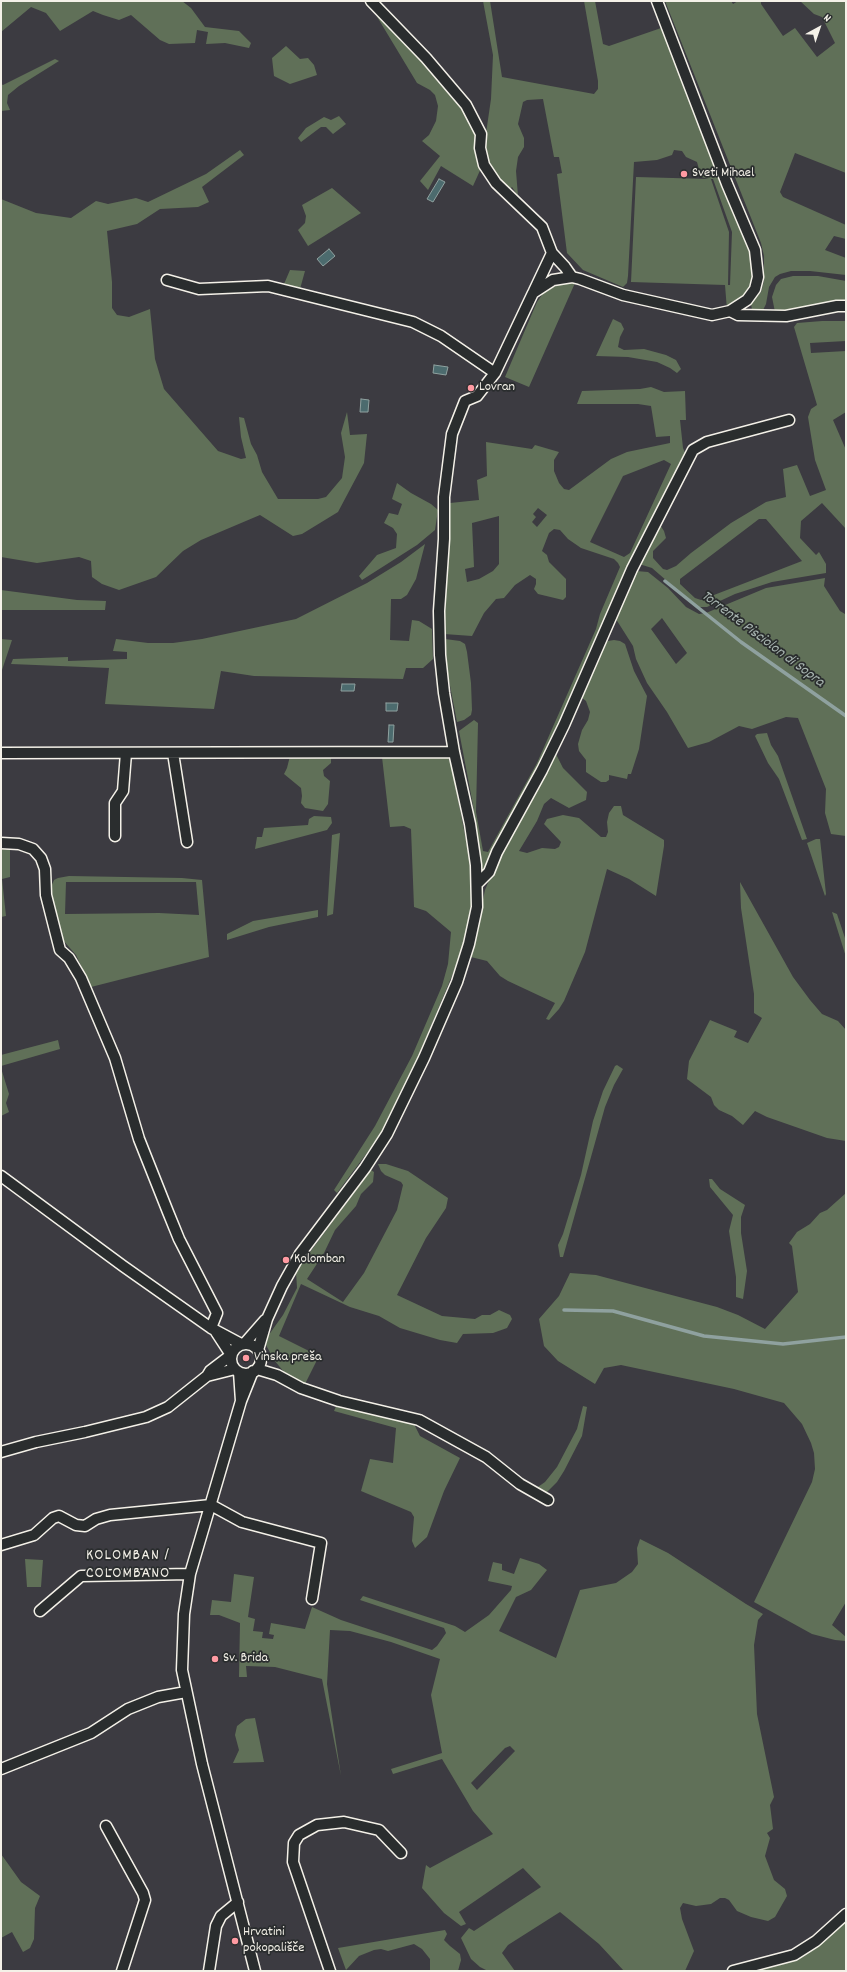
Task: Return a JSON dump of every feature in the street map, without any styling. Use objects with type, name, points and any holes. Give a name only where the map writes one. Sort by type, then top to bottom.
[{"type":"street","points":[[371,1],[411,42],[463,101],[481,134],[480,148],[484,165],[496,184],[542,227],[552,253],[572,277]]},
{"type":"street","points":[[533,293],[553,280],[572,277],[623,295],[686,311],[712,315],[730,311],[747,300],[755,289],[758,277],[755,250],[732,197],[657,1]]},
{"type":"street","points":[[255,1971],[186,1692],[182,1670],[184,1614],[190,1574],[241,1401],[257,1367],[258,1350],[266,1319],[300,1254],[365,1168],[387,1134],[405,1100],[457,982],[472,929],[477,906],[477,884],[470,824],[454,752],[440,654],[439,610],[444,539],[444,497],[452,434],[465,401],[477,396],[495,373],[552,253]]},
{"type":"street","points":[[166,280],[199,289],[268,286],[412,322],[441,336],[495,373]]},
{"type":"street","points":[[730,311],[738,315],[786,316],[837,306],[846,306]]},
{"type":"street","points":[[477,884],[489,872],[497,852],[542,770],[564,725],[632,569],[693,450],[707,442],[789,420]]},
{"type":"street","points":[[1,753],[454,752]]},
{"type":"street","points":[[114,836],[115,803],[123,791],[126,753]]},
{"type":"street","points":[[173,753],[187,842]]},
{"type":"street","points":[[1,843],[19,844],[33,849],[41,858],[45,869],[46,895],[60,950],[69,958],[81,978],[115,1058],[139,1139],[168,1212],[179,1239],[217,1313],[213,1330],[231,1355],[231,1363],[237,1371],[241,1401]]},
{"type":"street","points":[[1,1176],[213,1330],[242,1344],[252,1344],[258,1350]]},
{"type":"street","points":[[1,1452],[36,1442],[146,1417],[168,1407],[231,1355],[234,1349],[242,1344],[266,1319]]},
{"type":"street","points":[[207,1376],[237,1371],[246,1374],[257,1367]]},
{"type":"street","points":[[257,1367],[277,1375],[301,1388],[339,1402],[420,1420],[486,1457],[520,1484],[548,1500]]},
{"type":"street","points":[[1,1545],[34,1535],[53,1518],[59,1516],[76,1525],[85,1526],[96,1519],[110,1515],[211,1505],[242,1522],[321,1542],[312,1599]]},
{"type":"street","points":[[40,1611],[81,1576],[190,1574]]},
{"type":"street","points":[[1,1769],[91,1733],[128,1709],[158,1697],[186,1692]]},
{"type":"street","points":[[330,1971],[293,1862],[294,1843],[299,1834],[317,1825],[344,1822],[379,1830],[401,1852]]},
{"type":"street","points":[[106,1826],[143,1893],[145,1900],[122,1971]]},
{"type":"street","points":[[209,1971],[216,1926],[221,1916],[238,1902]]},
{"type":"street","points":[[733,1971],[794,1955],[816,1942],[846,1914]]},
{"type":"green space","points":[[1,1],[182,1],[191,8],[205,27],[239,31],[251,43],[249,48],[225,43],[206,44],[208,32],[197,30],[195,43],[169,44],[160,40],[131,15],[119,20],[93,11],[60,31],[46,13],[31,7],[1,32]]},
{"type":"green space","points":[[483,1],[490,1],[502,77],[594,94],[598,89],[598,81],[584,1],[595,1],[603,44],[609,46],[664,27],[755,261],[752,285],[744,296],[727,310],[725,285],[631,282],[636,177],[709,179],[701,177],[697,162],[686,157],[682,151],[674,150],[672,155],[657,160],[634,162],[627,283],[623,287],[583,270],[567,253],[557,174],[562,173],[559,157],[554,157],[543,99],[527,100],[523,102],[518,124],[524,138],[524,147],[518,157],[516,171],[518,196],[512,187],[509,190],[493,170],[486,156],[484,147],[491,99],[493,55]],"holes":[[[711,179],[713,179],[732,232],[730,285],[728,285],[729,232]]]},
{"type":"green space","points":[[665,1],[731,1],[733,4],[738,1],[761,1],[761,4],[783,36],[795,28],[817,57],[835,43],[822,17],[814,14],[800,1],[846,1],[846,173],[795,153],[780,192],[783,197],[846,225],[846,239],[834,236],[825,250],[846,258],[846,275],[810,271],[791,271],[780,274],[775,277],[769,287],[766,304],[763,310],[759,313],[752,310],[751,304],[761,292],[764,281],[764,256],[761,243]]},
{"type":"green space","points":[[373,7],[454,94],[477,130],[482,166],[473,186],[441,166],[428,190],[420,181],[440,156],[422,141],[429,135],[436,121],[438,106],[435,95],[430,90],[417,83],[373,10]]},
{"type":"green space","points":[[286,46],[300,59],[308,58],[314,65],[317,75],[290,84],[274,76],[272,58]]},
{"type":"green space","points":[[55,59],[59,61],[19,86],[8,95],[7,103],[10,110],[1,111],[1,84],[3,85]]},
{"type":"green space","points":[[339,116],[346,124],[333,134],[326,127],[321,127],[301,142],[298,138],[306,128],[324,117],[331,120]]},
{"type":"green space","points":[[240,150],[244,155],[202,187],[209,202],[198,207],[160,209],[137,224],[107,231],[112,282],[112,308],[117,315],[129,317],[150,309],[155,359],[164,389],[218,451],[241,459],[246,458],[241,437],[239,417],[244,418],[251,444],[257,455],[262,472],[278,499],[318,499],[326,497],[342,478],[345,457],[341,433],[347,412],[350,435],[367,434],[364,463],[338,512],[302,534],[293,536],[260,515],[201,540],[183,551],[156,577],[119,590],[102,584],[92,577],[91,561],[79,557],[37,563],[1,557],[1,199],[36,213],[71,218],[96,201],[108,204],[136,198],[148,202],[206,174]]},
{"type":"green space","points":[[332,188],[361,213],[308,246],[298,230],[305,223],[306,216],[302,205]]},
{"type":"green space","points":[[290,270],[305,271],[300,289],[284,284]]},
{"type":"green space","points":[[793,276],[818,276],[846,281],[846,302],[775,312],[772,297],[776,285],[781,279]]},
{"type":"green space","points":[[566,282],[575,283],[529,387],[505,377],[537,302],[544,292]]},
{"type":"green space","points":[[613,319],[621,323],[624,329],[620,337],[618,347],[624,350],[644,349],[666,355],[676,360],[681,369],[677,373],[657,362],[628,357],[596,356]]},
{"type":"green space","points":[[846,321],[846,341],[810,343],[811,353],[846,351],[846,412],[833,420],[846,450],[846,529],[822,503],[801,521],[800,538],[816,555],[819,552],[826,564],[826,573],[772,582],[735,594],[707,607],[697,607],[652,568],[639,564],[658,522],[664,531],[666,538],[653,551],[653,558],[663,569],[667,570],[676,566],[731,523],[766,502],[786,497],[783,469],[797,465],[810,496],[826,490],[815,460],[808,417],[811,409],[817,405],[794,327],[797,323]],"holes":[[[759,519],[766,519],[802,561],[701,600],[695,598],[680,584],[680,579]]]},
{"type":"green space","points":[[651,387],[664,392],[685,391],[686,420],[680,420],[683,448],[686,455],[554,740],[485,870],[482,871],[473,805],[459,731],[474,720],[478,723],[476,812],[483,851],[488,852],[537,763],[596,629],[600,614],[620,567],[614,559],[581,548],[568,539],[560,530],[554,529],[549,533],[542,551],[547,555],[549,562],[566,579],[566,597],[563,600],[538,594],[534,589],[536,579],[530,575],[515,585],[504,598],[496,599],[484,613],[472,636],[444,634],[450,503],[479,500],[477,480],[487,476],[486,442],[532,449],[535,445],[559,452],[554,460],[554,471],[559,483],[564,489],[569,490],[611,459],[627,452],[670,443],[670,436],[656,437],[651,406],[638,404],[577,404],[582,391],[640,389]],"holes":[[[664,460],[671,464],[630,553],[624,557],[590,542],[623,476]],[[538,508],[547,515],[537,527],[532,522],[536,517],[533,514]],[[499,516],[499,564],[493,571],[479,579],[467,582],[465,569],[474,567],[472,523]]]},
{"type":"green space","points":[[397,483],[438,510],[435,530],[417,545],[362,580],[359,576],[377,555],[396,548],[397,534],[393,528],[384,523],[389,513],[398,515],[402,504],[392,499]]},
{"type":"green space","points":[[425,544],[416,579],[407,595],[401,599],[391,599],[390,640],[409,641],[412,620],[419,621],[432,629],[433,659],[423,668],[406,668],[403,679],[254,676],[221,671],[214,709],[105,704],[109,668],[11,664],[13,659],[68,657],[68,661],[127,659],[127,652],[113,651],[116,639],[148,643],[173,643],[202,639],[296,619],[367,583],[401,562]]},
{"type":"green space","points":[[636,571],[648,572],[668,588],[686,607],[699,614],[706,613],[766,588],[825,578],[824,586],[840,611],[845,614],[846,599],[846,836],[831,834],[825,813],[826,789],[798,718],[786,717],[752,729],[739,726],[709,742],[688,748],[667,712],[647,683],[636,659],[633,646],[614,616]],"holes":[[[662,618],[687,653],[676,664],[651,629]]]},
{"type":"green space","points":[[1,590],[77,600],[106,601],[105,610],[1,610]]},
{"type":"green space","points":[[1,639],[12,640],[1,673]]},
{"type":"green space","points":[[445,639],[460,641],[465,644],[467,652],[471,683],[472,710],[471,715],[464,720],[457,722],[447,670]]},
{"type":"green space","points":[[614,640],[625,644],[634,671],[647,696],[639,749],[631,774],[628,774],[627,779],[609,775],[609,780],[606,782],[601,782],[586,772],[586,760],[579,751],[578,744],[590,712],[586,701],[581,697],[603,646],[608,641]]},
{"type":"green space","points":[[767,733],[771,745],[778,756],[807,839],[802,840],[779,779],[768,763],[755,736],[757,734]]},
{"type":"green space","points":[[556,754],[563,768],[587,792],[586,800],[569,808],[551,798],[544,804],[537,821],[519,851],[527,853],[542,848],[555,849],[559,847],[561,842],[544,824],[547,819],[563,815],[579,818],[601,837],[606,837],[608,832],[607,822],[609,813],[614,806],[621,806],[623,815],[664,840],[664,846],[656,896],[629,879],[607,869],[585,952],[564,1001],[549,1020],[546,1019],[555,1003],[508,981],[500,976],[487,961],[471,957],[485,890],[500,854]]},
{"type":"green space","points":[[331,755],[331,763],[323,770],[324,776],[330,781],[328,804],[323,811],[305,808],[301,803],[301,788],[284,774],[290,756]]},
{"type":"green space","points":[[441,756],[448,758],[451,763],[471,866],[473,886],[471,910],[465,938],[456,966],[416,1062],[384,1130],[337,1193],[334,1190],[375,1126],[412,1056],[442,986],[448,964],[451,932],[426,911],[414,907],[411,829],[404,826],[390,827],[382,757]]},
{"type":"green space","points":[[314,816],[331,817],[332,823],[327,830],[255,849],[257,837],[262,837],[264,828],[308,825],[309,819]]},
{"type":"green space","points":[[340,833],[333,914],[327,916],[332,835]]},
{"type":"green space","points":[[820,839],[825,896],[807,843]]},
{"type":"green space","points":[[1,847],[10,849],[10,877],[2,879],[6,916],[1,917]]},
{"type":"green space","points":[[69,876],[182,878],[202,880],[209,957],[91,987],[76,955],[62,939],[55,915],[51,887],[54,880]],"holes":[[[66,882],[196,882],[199,915],[159,913],[65,914]]]},
{"type":"green space","points":[[740,882],[793,977],[822,1014],[838,1021],[846,1030],[846,1141],[827,1138],[767,1117],[755,1111],[743,1125],[732,1116],[719,1110],[714,1105],[711,1097],[687,1079],[689,1061],[710,1020],[737,1031],[734,1037],[748,1043],[762,1018],[754,1013],[754,994],[741,908]]},
{"type":"green space","points":[[318,910],[318,917],[269,927],[227,940],[227,934],[253,921]]},
{"type":"green space","points":[[832,912],[837,914],[846,941],[846,957]]},
{"type":"green space","points":[[58,1040],[60,1049],[1,1066],[1,1055]]},
{"type":"green space","points":[[617,1065],[623,1069],[614,1085],[605,1107],[563,1257],[560,1257],[558,1245],[563,1234],[581,1175],[593,1121],[603,1091],[615,1066]]},
{"type":"green space","points":[[1,1068],[9,1094],[6,1103],[9,1112],[1,1116]]},
{"type":"green space","points":[[378,1164],[386,1164],[408,1171],[448,1198],[446,1208],[426,1238],[397,1295],[442,1316],[475,1319],[482,1315],[490,1315],[499,1310],[510,1315],[512,1319],[507,1328],[493,1333],[463,1334],[457,1343],[440,1340],[400,1328],[379,1316],[350,1307],[301,1284],[279,1336],[319,1356],[305,1384],[284,1372],[274,1360],[266,1345],[268,1336],[283,1315],[297,1288],[296,1271],[371,1170],[374,1172],[373,1182],[361,1194],[356,1206],[335,1230],[324,1253],[307,1279],[343,1302],[364,1273],[397,1210],[403,1185],[401,1182],[385,1175],[381,1171]]},
{"type":"green space","points":[[709,1179],[712,1179],[720,1189],[745,1205],[741,1217],[741,1233],[747,1271],[743,1299],[736,1297],[736,1277],[729,1231],[733,1215],[710,1187]]},
{"type":"green space","points":[[846,1193],[846,1602],[832,1625],[846,1637],[846,1641],[835,1640],[812,1634],[754,1602],[812,1482],[815,1469],[814,1453],[811,1443],[802,1424],[784,1403],[734,1389],[621,1365],[604,1368],[595,1384],[558,1361],[544,1346],[539,1319],[559,1296],[570,1273],[596,1275],[717,1307],[738,1315],[765,1329],[798,1292],[792,1246],[789,1243],[797,1232],[810,1224],[820,1213],[827,1210]]},
{"type":"green space","points":[[337,1404],[393,1417],[414,1424],[420,1436],[460,1458],[444,1491],[427,1537],[415,1548],[412,1541],[414,1517],[411,1512],[361,1491],[370,1459],[393,1463],[396,1428],[334,1411]]},
{"type":"green space","points":[[583,1406],[587,1407],[582,1436],[557,1482],[544,1495],[535,1489],[545,1482],[557,1467],[577,1429]]},
{"type":"green space","points":[[640,1539],[668,1553],[763,1614],[758,1620],[754,1645],[757,1714],[774,1797],[770,1805],[773,1829],[767,1833],[770,1838],[765,1856],[774,1880],[785,1889],[787,1896],[775,1917],[768,1921],[751,1917],[737,1911],[729,1900],[725,1898],[720,1898],[711,1904],[696,1906],[683,1903],[680,1908],[682,1919],[694,1951],[685,1971],[624,1971],[599,1944],[560,1912],[508,1945],[502,1953],[515,1971],[488,1971],[480,1967],[471,1959],[461,1938],[469,1928],[474,1931],[541,1887],[523,1868],[459,1912],[466,1924],[461,1926],[444,1913],[422,1888],[426,1865],[430,1868],[493,1834],[473,1811],[442,1759],[393,1774],[391,1769],[442,1753],[431,1695],[440,1659],[391,1642],[350,1631],[330,1630],[327,1684],[341,1776],[322,1679],[275,1667],[246,1666],[247,1677],[239,1677],[240,1623],[219,1615],[210,1615],[212,1600],[231,1602],[234,1574],[254,1577],[248,1617],[255,1619],[253,1631],[263,1632],[262,1638],[273,1639],[274,1635],[269,1634],[271,1623],[305,1629],[312,1607],[341,1620],[432,1650],[437,1646],[446,1633],[444,1628],[360,1600],[363,1596],[455,1626],[465,1632],[489,1615],[511,1590],[512,1586],[488,1581],[493,1562],[502,1564],[502,1570],[514,1574],[520,1558],[539,1564],[547,1570],[531,1590],[516,1597],[499,1631],[556,1658],[580,1590],[616,1583],[632,1572],[638,1564],[637,1548]],"holes":[[[510,1746],[515,1751],[477,1790],[471,1783],[505,1748]]]},
{"type":"green space","points":[[25,1559],[43,1560],[41,1587],[27,1587]]},
{"type":"green space","points":[[255,1718],[264,1762],[233,1763],[239,1750],[235,1735],[237,1726],[246,1719]]},
{"type":"green space","points":[[1,1854],[21,1882],[40,1896],[35,1908],[34,1939],[30,1948],[23,1952],[12,1932],[1,1938]]},
{"type":"green space","points":[[846,1920],[846,1971],[745,1971],[780,1965],[807,1952],[831,1935]]},
{"type":"green space","points":[[445,1930],[447,1934],[444,1940],[460,1954],[461,1960],[458,1971],[430,1971],[430,1959],[422,1949],[414,1944],[388,1951],[381,1949],[374,1950],[359,1956],[346,1970],[338,1948]]},
{"type":"water","points":[[439,179],[445,182],[433,202],[427,199]]},
{"type":"water","points":[[329,249],[335,256],[323,266],[317,259]]},
{"type":"water","points":[[434,365],[448,367],[446,375],[433,373]]},
{"type":"water","points":[[361,399],[369,400],[368,412],[360,412]]},
{"type":"water","points":[[342,684],[355,684],[354,691],[341,691]]},
{"type":"water","points":[[386,703],[398,703],[397,711],[386,711]]},
{"type":"water","points":[[389,725],[394,725],[393,742],[388,742]]},
{"type":"waterway","name":"Torrente Pisciolon di Sopra","points":[[665,581],[741,642],[846,716]]},
{"type":"waterway","points":[[564,1310],[613,1311],[704,1336],[783,1344],[846,1337]]},
{"type":"place","name":"Sveti Mihael","points":[[684,174]]},
{"type":"place","name":"Lovran","points":[[471,388]]},
{"type":"place","name":"Kolomban","points":[[286,1260]]},
{"type":"place","name":"Vinska preša","points":[[246,1358]]},
{"type":"place","name":"Sv. Brida","points":[[215,1659]]},
{"type":"place","name":"Hrvatini pokopališče","points":[[235,1941]]},
{"type":"district","name":"KOLOMBAN / COLOMBANO","points":[[128,1566]]}]
